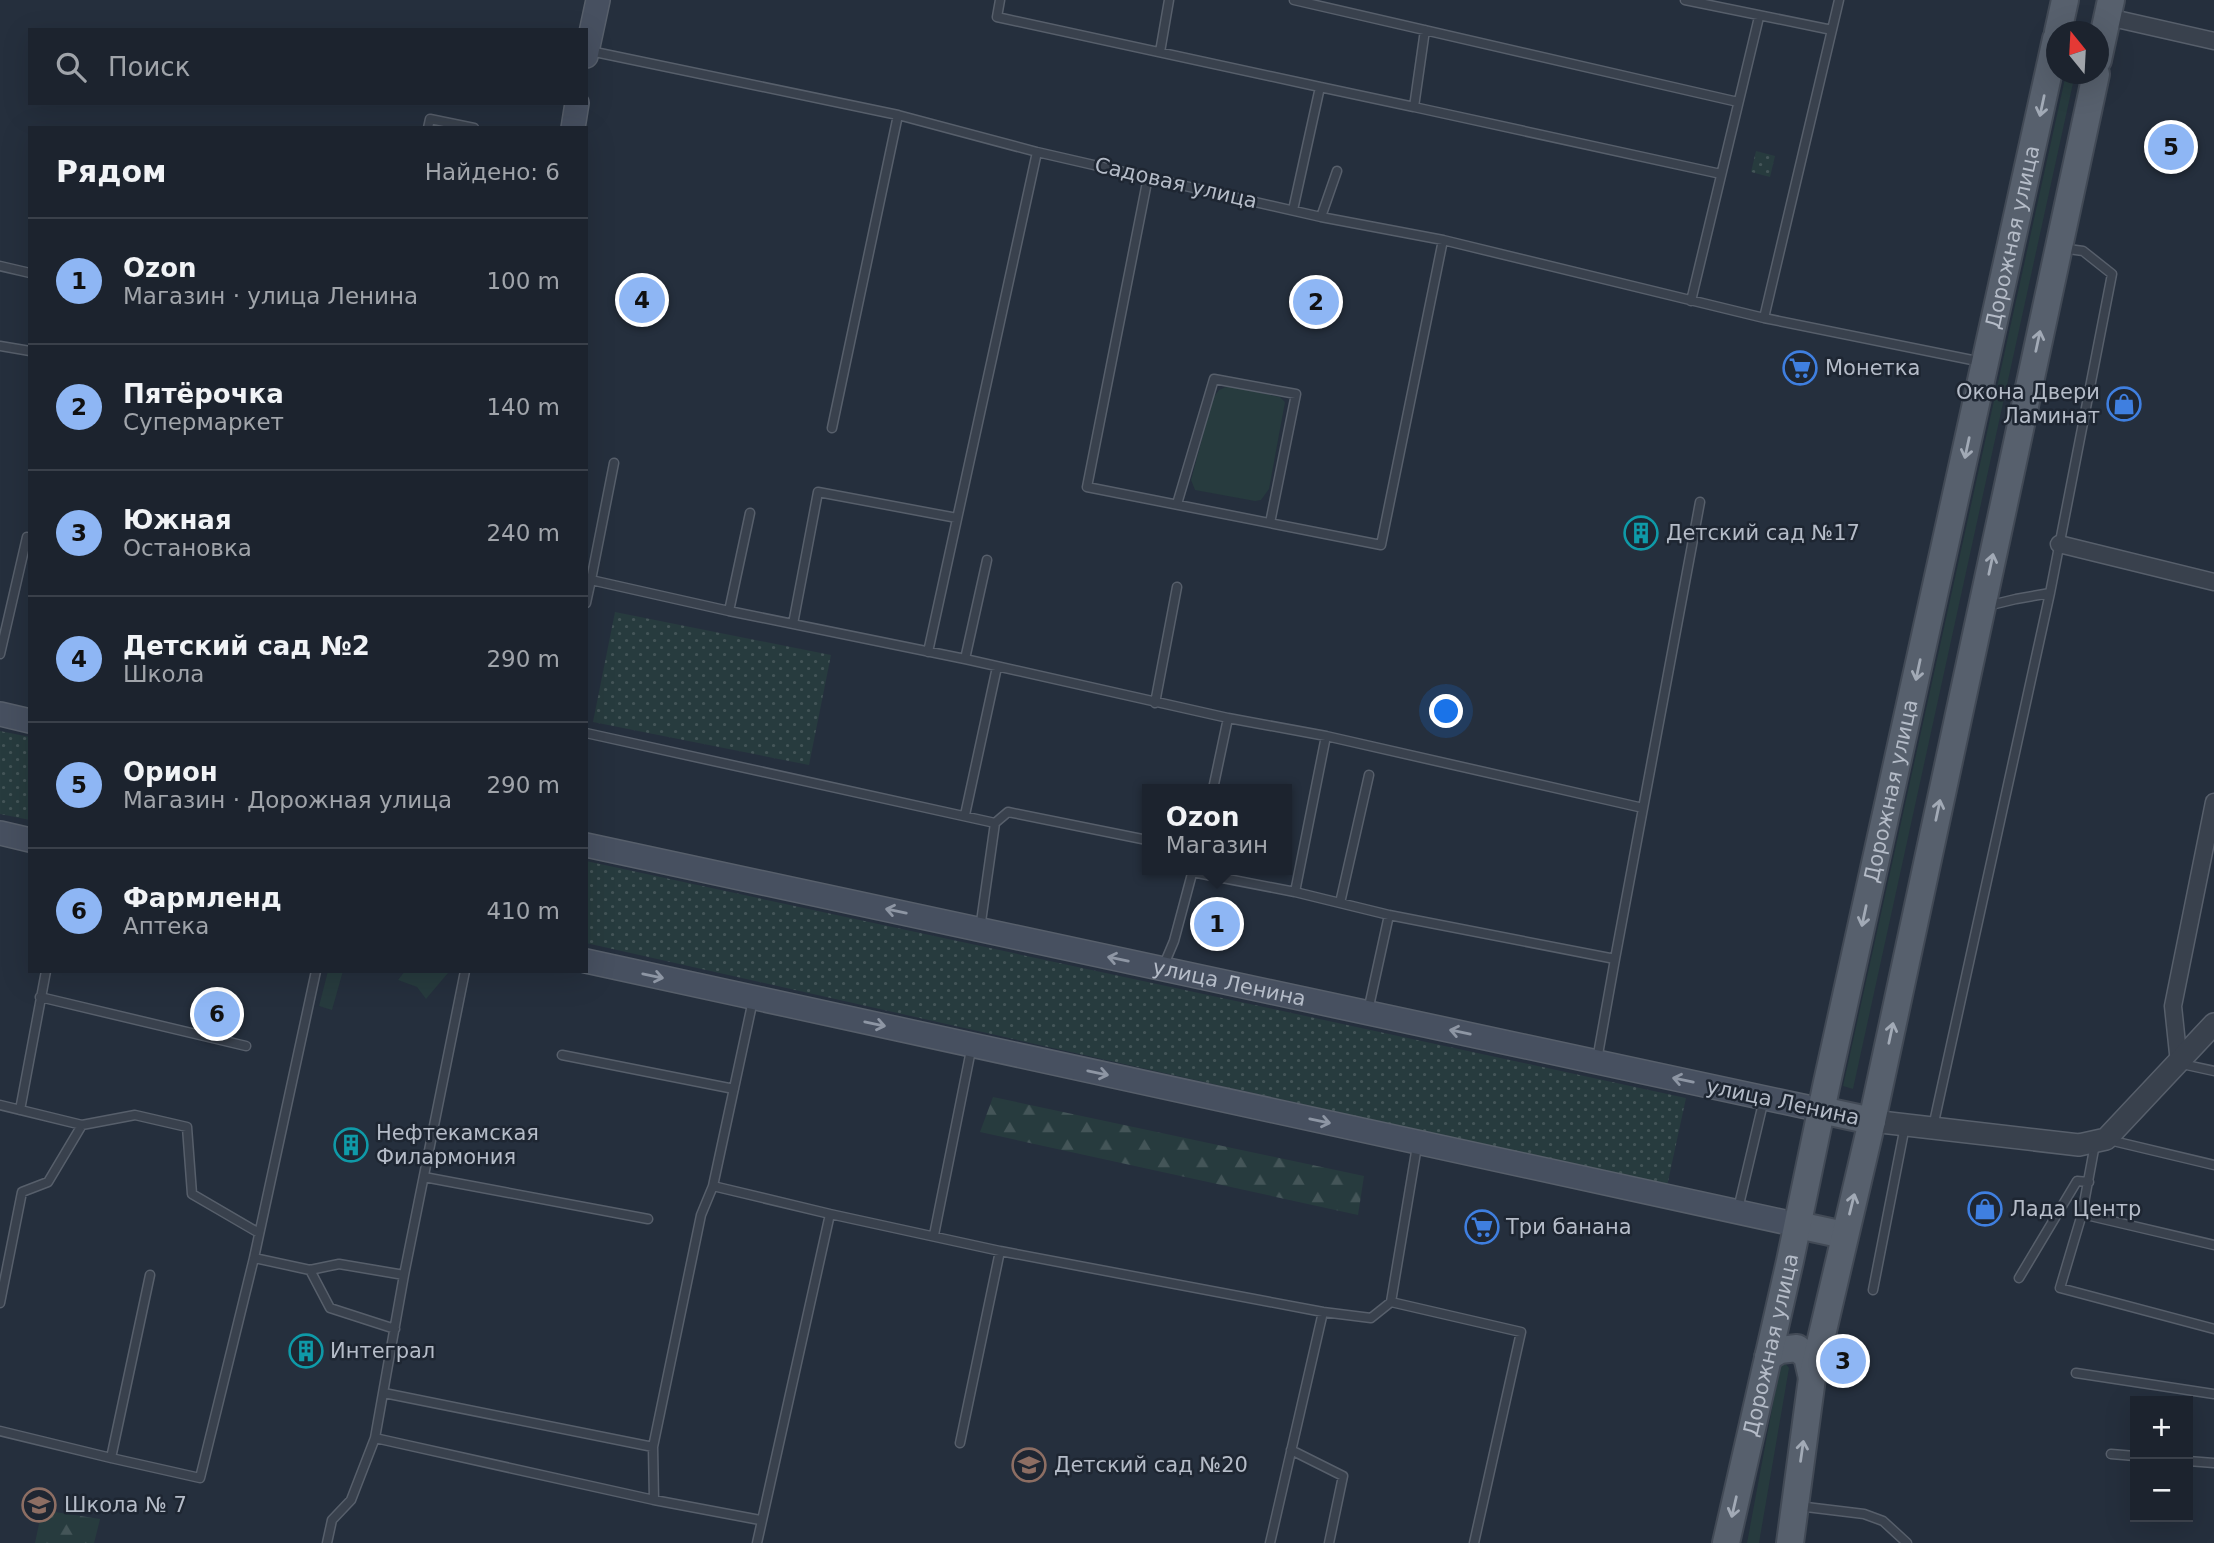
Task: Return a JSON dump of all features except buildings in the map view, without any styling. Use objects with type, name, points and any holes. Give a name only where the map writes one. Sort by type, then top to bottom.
[{"type":"main road","points":[[588,48],[598,0]]},
{"type":"main road","points":[[2060,21],[2065,0]]},
{"type":"main road","name":"Дорожная улица","points":[[1726,1543],[1798,1225],[2046,84]]},
{"type":"main road","points":[[1790,1543],[1812,1378],[1872,1121],[2094,84]]},
{"type":"main road","points":[[573,126],[578,105]]},
{"type":"main road","points":[[0,714],[28,721]]},
{"type":"main road","points":[[0,833],[28,840]]},
{"type":"main road","name":"улица Ленина","points":[[588,845],[1872,1121]]},
{"type":"main road","points":[[588,961],[1844,1235]]},
{"type":"main road","points":[[1768,1357],[1780,1350],[1797,1348],[1807,1356],[1812,1378]]},
{"type":"street","points":[[2110,9],[2214,41]]},
{"type":"street","points":[[2059,544],[2214,582]]},
{"type":"street","points":[[2179,1063],[2173,1006],[2214,802]]},
{"type":"street","points":[[1872,1121],[2079,1145],[2100,1141],[2179,1063],[2214,1024]]},
{"type":"lane","points":[[1000,0],[997,17],[1721,174]]},
{"type":"lane","points":[[1160,52],[1169,0]]},
{"type":"lane","points":[[1294,0],[1738,102]]},
{"type":"lane","points":[[1685,0],[1832,30]]},
{"type":"lane","points":[[1764,318],[1839,0]]},
{"type":"lane","points":[[1690,301],[1759,17]]},
{"type":"lane","points":[[1414,107],[1425,30]]},
{"type":"lane","name":"Садовая улица","points":[[588,53],[898,115],[1037,152],[1321,217],[1443,240],[1764,318],[1985,363]]},
{"type":"lane","points":[[1293,210],[1320,87]]},
{"type":"lane","points":[[832,428],[898,115]]},
{"type":"lane","points":[[428,126],[430,119],[464,126]]},
{"type":"lane","points":[[928,652],[1037,152]]},
{"type":"lane","points":[[1321,217],[1337,171]]},
{"type":"lane","points":[[1148,177],[1087,487],[1381,545],[1443,240]]},
{"type":"lane","points":[[1933,1130],[2050,593],[2112,274],[2083,251],[2059,248]]},
{"type":"lane","points":[[0,266],[28,273]]},
{"type":"lane","points":[[0,346],[28,351]]},
{"type":"lane","points":[[1177,505],[1214,379],[1296,394],[1270,523]]},
{"type":"lane","points":[[614,463],[588,579],[1326,737],[1643,808]]},
{"type":"lane","points":[[793,624],[818,492],[957,518]]},
{"type":"lane","points":[[1596,1062],[1700,502]]},
{"type":"lane","points":[[729,611],[750,513]]},
{"type":"lane","points":[[0,654],[27,537]]},
{"type":"lane","points":[[965,660],[987,560]]},
{"type":"lane","points":[[1155,702],[1177,587]]},
{"type":"lane","points":[[1982,607],[2050,593]]},
{"type":"lane","points":[[965,815],[997,667]]},
{"type":"lane","points":[[1214,784],[1228,718]]},
{"type":"lane","points":[[588,733],[995,823]]},
{"type":"lane","points":[[1295,892],[1326,737]]},
{"type":"lane","points":[[1340,903],[1369,775]]},
{"type":"lane","points":[[980,929],[995,823],[1008,812],[1142,839]]},
{"type":"lane","points":[[1163,969],[1174,941],[1191,875]]},
{"type":"lane","points":[[1212,875],[1389,915],[1615,959]]},
{"type":"lane","points":[[1368,1013],[1389,915]]},
{"type":"lane","points":[[20,1110],[46,973]]},
{"type":"lane","points":[[0,1431],[200,1478],[254,1258],[316,973]]},
{"type":"lane","points":[[327,1543],[332,1520],[351,1500],[375,1438],[404,1275],[465,973]]},
{"type":"lane","points":[[40,997],[246,1046]]},
{"type":"lane","points":[[654,1500],[653,1447],[701,1215],[713,1186],[753,998]]},
{"type":"lane","points":[[934,1235],[972,1045]]},
{"type":"lane","points":[[562,1055],[734,1089]]},
{"type":"lane","points":[[2179,1063],[2214,1071]]},
{"type":"lane","points":[[1737,1212],[1764,1098]]},
{"type":"lane","points":[[0,1105],[82,1125],[135,1115],[187,1127],[192,1194],[259,1233]]},
{"type":"lane","points":[[0,1304],[22,1192],[48,1182],[82,1125]]},
{"type":"lane","points":[[1873,1290],[1905,1126]]},
{"type":"lane","points":[[2214,1165],[2100,1141],[2060,1289],[2214,1329]]},
{"type":"lane","points":[[713,1186],[1000,1251],[1323,1312],[1371,1318],[1391,1302],[1417,1142]]},
{"type":"lane","points":[[424,1177],[648,1219]]},
{"type":"lane","points":[[2019,1279],[2077,1181],[2089,1182]]},
{"type":"lane","points":[[757,1543],[830,1214]]},
{"type":"lane","points":[[2082,1214],[2214,1245]]},
{"type":"lane","points":[[960,1443],[1000,1251]]},
{"type":"lane","points":[[254,1258],[310,1270],[339,1265],[404,1275]]},
{"type":"lane","points":[[310,1270],[330,1308],[395,1329]]},
{"type":"lane","points":[[111,1458],[150,1275]]},
{"type":"lane","points":[[1391,1302],[1521,1332],[1474,1543]]},
{"type":"lane","points":[[1270,1543],[1323,1312]]},
{"type":"lane","points":[[2076,1373],[2214,1394]]},
{"type":"lane","points":[[384,1393],[653,1447]]},
{"type":"lane","points":[[375,1438],[654,1500],[760,1520]]},
{"type":"lane","points":[[1291,1450],[1343,1476],[1329,1543]]},
{"type":"lane","points":[[2111,1454],[2130,1456]]},
{"type":"lane","points":[[2193,1461],[2214,1463]]},
{"type":"lane","points":[[1795,1505],[1864,1514],[1884,1521],[1907,1543]]},
{"type":"green space","points":[[2064,84],[2073,84],[1853,1089],[1843,1086]]},
{"type":"green space","points":[[1756,151],[1775,156],[1770,177],[1751,172]]},
{"type":"green space","points":[[1228,386],[1280,397],[1285,402],[1269,489],[1261,500],[1195,490],[1191,480],[1213,398],[1219,390]]},
{"type":"green space","points":[[615,612],[831,655],[809,765],[593,722]]},
{"type":"green space","points":[[0,731],[28,737],[28,820],[0,814]]},
{"type":"green space","points":[[588,861],[1686,1098],[1667,1186],[588,943]]},
{"type":"green space","points":[[327,973],[342,973],[332,1010],[319,1006]]},
{"type":"green space","points":[[403,973],[448,973],[426,999],[417,987],[398,980]]},
{"type":"green space","points":[[993,1097],[1364,1176],[1358,1215],[980,1132]]},
{"type":"green space","points":[[1785,1363],[1789,1368],[1759,1543],[1747,1543],[1780,1366]]},
{"type":"green space","points":[[42,1510],[100,1519],[94,1543],[35,1543]]},
{"type":"place","name":"Орион","points":[[2171,147]]},
{"type":"place","name":"Детский сад №2","points":[[642,300]]},
{"type":"place","name":"Пятёрочка","points":[[1316,302]]},
{"type":"place","name":"Монетка","points":[[1800,368]]},
{"type":"place","name":"Окона Двери Ламинат","points":[[2124,404]]},
{"type":"place","name":"Детский сад №17","points":[[1641,533]]},
{"type":"place","name":"Ozon","points":[[1217,924]]},
{"type":"place","name":"Фармленд","points":[[217,1014]]},
{"type":"place","name":"Нефтекамская Филармония","points":[[351,1145]]},
{"type":"place","name":"Лада Центр","points":[[1985,1209]]},
{"type":"place","name":"Три банана","points":[[1482,1227]]},
{"type":"place","name":"Интеграл","points":[[306,1351]]},
{"type":"place","name":"Южная","points":[[1843,1361]]},
{"type":"place","name":"Детский сад №20","points":[[1029,1465]]},
{"type":"place","name":"Школа № 7","points":[[39,1505]]}]
